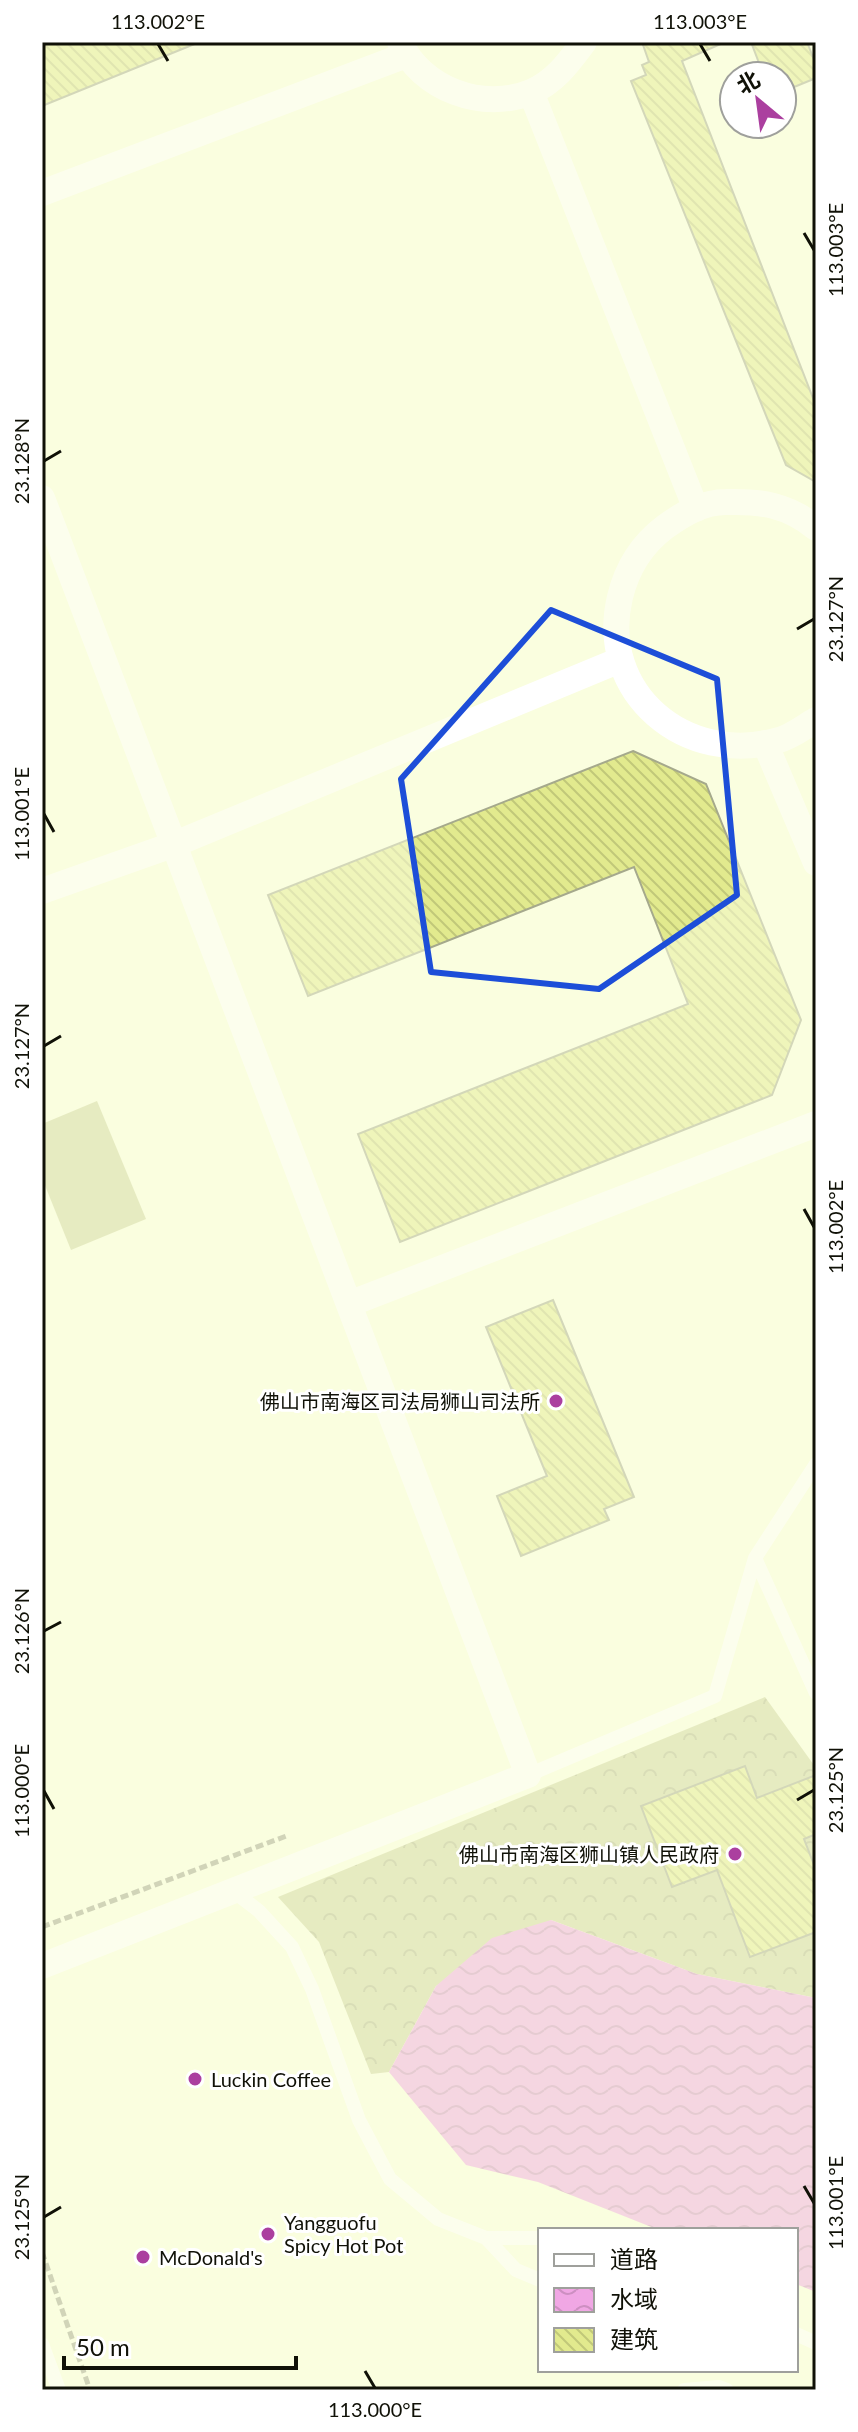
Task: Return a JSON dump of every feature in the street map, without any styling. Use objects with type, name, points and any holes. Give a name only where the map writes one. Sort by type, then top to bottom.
[{"type":"street","points":[[42,193],[403,48],[431,80],[460,95],[496,100],[531,92],[562,73],[584,42]]},
{"type":"street","points":[[531,92],[696,509]]},
{"type":"street","points":[[42,498],[528,1775],[42,1966]]},
{"type":"street","points":[[816,528],[800,516],[759,501],[717,502],[683,514],[649,539],[625,575],[615,617],[620,660],[640,698],[671,727],[696,740],[739,747],[765,743],[781,740],[816,720]]},
{"type":"street","points":[[42,891],[175,844],[620,660]]},
{"type":"street","points":[[765,743],[816,863]]},
{"type":"street","points":[[349,1304],[816,1124]]},
{"type":"lane","points":[[528,1775],[715,1696],[755,1558],[816,1464]]},
{"type":"lane","points":[[755,1558],[816,1693]]},
{"type":"lane","points":[[233,1891],[259,1911],[292,1947],[323,2017],[359,2120],[390,2179],[438,2219],[486,2238],[538,2238]]},
{"type":"lane","points":[[486,2238],[516,2270],[538,2279]]},
{"type":"lane","points":[[42,2344],[59,2390]]},
{"type":"lane","points":[[684,2390],[719,2387],[727,2390]]},
{"type":"path","points":[[42,1927],[294,1833]]},
{"type":"path","points":[[42,2252],[90,2390]]},
{"type":"highlighted area","points":[[551,610],[717,679],[737,895],[599,989],[431,972],[401,779]]},
{"type":"green space","points":[[97,1101],[146,1219],[71,1250],[42,1178],[42,1124]]},
{"type":"green space","points":[[765,1697],[816,1768],[816,1998],[697,1974],[551,1920],[436,1986],[389,2072],[371,2074],[319,1942],[278,1897]]},
{"type":"water","points":[[551,1920],[697,1974],[816,1998],[816,2292],[798,2285],[798,2228],[654,2228],[538,2182],[466,2165],[389,2072],[436,1986],[492,1938]]},
{"type":"building","points":[[42,42],[197,42],[197,43],[42,106]]},
{"type":"building","points":[[642,42],[725,42],[682,61],[816,406],[816,482],[786,465],[631,81],[646,75],[642,65],[649,62]]},
{"type":"building","points":[[751,42],[807,42],[816,65],[816,78],[798,85],[798,60],[758,60]]},
{"type":"building","points":[[633,751],[706,784],[801,1020],[772,1095],[400,1242],[358,1134],[688,1004],[634,867],[308,996],[268,895]]},
{"type":"building","name":"佛山市南海区司法局狮山司法所","points":[[553,1300],[634,1497],[604,1509],[609,1520],[521,1556],[497,1496],[547,1476],[486,1327]]},
{"type":"building","name":"佛山市南海区狮山镇人民政府","points":[[745,1766],[757,1798],[816,1775],[816,1834],[804,1839],[816,1870],[816,1932],[750,1957],[717,1870],[672,1887],[641,1806]]},
{"type":"place","name":"佛山市南海区司法局狮山司法所","points":[[556,1401]]},
{"type":"place","name":"佛山市南海区狮山镇人民政府","points":[[735,1854]]},
{"type":"place","name":"Luckin Coffee","points":[[195,2079]]},
{"type":"place","name":"Yangguofu Spicy Hot Pot","points":[[268,2234]]},
{"type":"place","name":"McDonald's","points":[[143,2257]]}]
